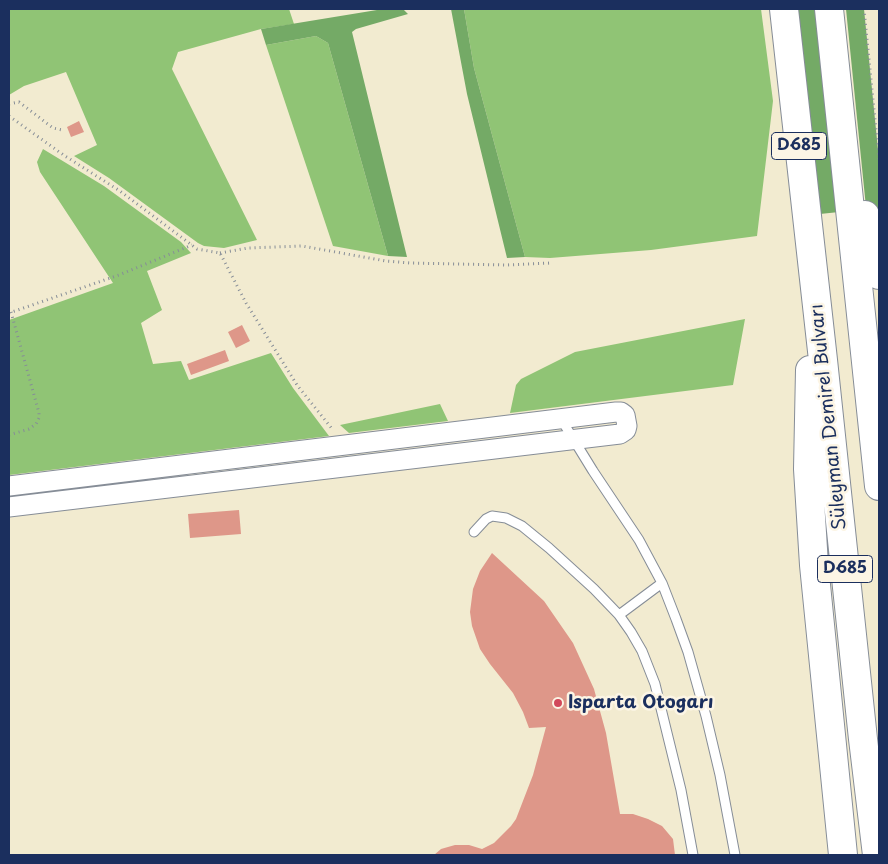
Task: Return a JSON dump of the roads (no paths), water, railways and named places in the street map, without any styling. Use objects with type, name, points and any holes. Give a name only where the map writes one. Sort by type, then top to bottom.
[{"type":"highway","name":"Süleyman Demirel Bulvarı","points":[[784,9],[877,855]]},
{"type":"highway","name":"D685","points":[[829,9],[879,486]]},
{"type":"highway","points":[[839,99],[879,275]]},
{"type":"highway","points":[[815,283],[808,469],[814,565],[844,855]]},
{"type":"street","points":[[9,486],[616,412],[621,412],[624,415],[627,426],[624,433],[573,440],[9,507]]},
{"type":"lane","points":[[561,419],[639,540],[662,583],[688,652],[701,698],[720,776],[735,855]]},
{"type":"lane","points":[[474,532],[486,519],[492,516],[506,518],[517,523],[549,548],[619,615],[642,651],[655,684],[681,790],[693,855]]},
{"type":"lane","points":[[619,615],[662,583]]},
{"type":"place","name":"Isparta Otogarı","points":[[558,703]]}]
